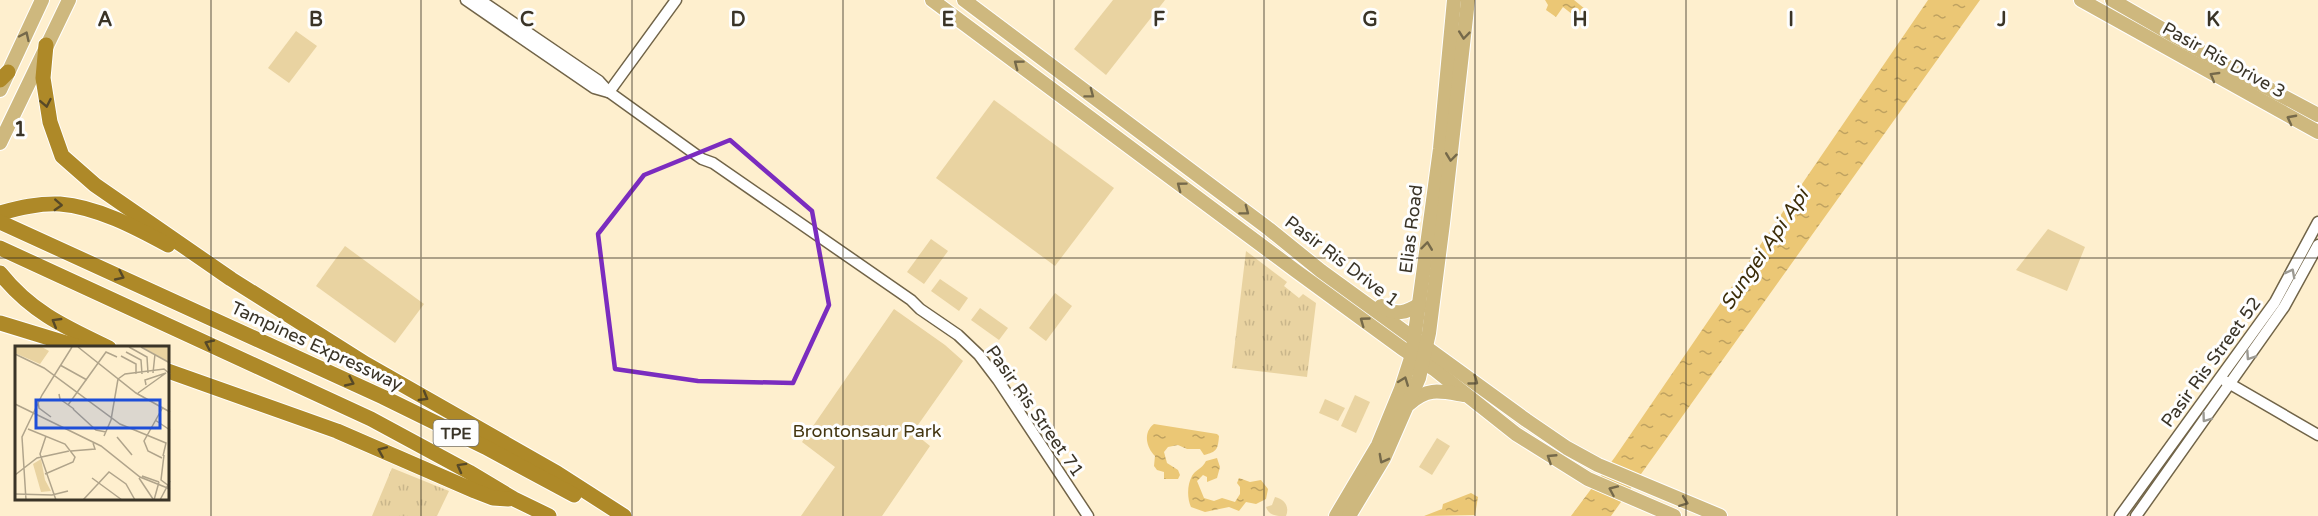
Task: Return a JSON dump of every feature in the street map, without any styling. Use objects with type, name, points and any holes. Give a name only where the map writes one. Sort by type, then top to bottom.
[{"type":"highway","points":[[46,45],[43,78],[45,99],[62,156],[94,185],[231,279],[366,364],[557,473],[624,516]]},
{"type":"highway","points":[[0,213],[38,205],[60,204],[87,210],[123,222],[231,279]]},
{"type":"highway","name":"Tampines Expressway","points":[[0,222],[383,397],[485,447],[612,516]]},
{"type":"highway","name":"TPE","points":[[0,248],[371,419],[514,499],[549,516]]},
{"type":"highway","points":[[0,273],[15,291],[37,310],[61,326],[105,346]]},
{"type":"highway","points":[[0,323],[75,346]]},
{"type":"highway","points":[[170,372],[337,431],[493,498],[514,499]]},
{"type":"main road","points":[[0,90],[4,76],[42,0]]},
{"type":"main road","points":[[0,143],[69,0]]},
{"type":"main road","name":"Pasir Ris Drive 1","points":[[932,0],[1417,358],[1516,434],[1588,479],[1674,516]]},
{"type":"main road","name":"Pasir Ris Drive 1","points":[[964,0],[1348,291],[1567,448],[1648,488],[1720,516]]},
{"type":"main road","name":"Elias Road","points":[[1349,516],[1384,458],[1419,378],[1415,338],[1440,149],[1454,0]]},
{"type":"main road","name":"Elias Road","points":[[1336,516],[1378,445],[1401,389],[1417,358],[1426,347],[1443,223],[1468,0]]},
{"type":"main road","name":"Pasir Ris Drive 3","points":[[2081,0],[2265,105],[2318,132]]},
{"type":"main road","name":"Pasir Ris Drive 3","points":[[2112,0],[2318,115]]},
{"type":"main road","points":[[2265,105],[2271,99],[2271,90]]},
{"type":"main road","points":[[1348,291],[1371,299],[1389,312],[1407,312],[1420,304]]},
{"type":"main road","points":[[1408,406],[1420,394],[1430,392],[1465,395]]},
{"type":"street","name":"Pasir Ris Street 71","points":[[466,0],[594,88],[609,92]]},
{"type":"street","name":"Pasir Ris Street 71","points":[[480,0],[599,81],[609,92],[702,159],[713,163],[911,300],[958,336],[979,355],[998,380],[1088,516]]},
{"type":"street","points":[[609,92],[676,0]]},
{"type":"street","name":"Pasir Ris Street 52","points":[[2120,516],[2275,302],[2318,222]]},
{"type":"street","name":"Pasir Ris Street 52","points":[[2136,516],[2284,307],[2318,245]]},
{"type":"street","points":[[2220,377],[2318,435]]},
{"type":"highlighted area","points":[[730,140],[812,211],[829,305],[793,383],[698,381],[615,369],[598,234],[644,175]]},
{"type":"green space","points":[[1113,0],[1165,0],[1106,75],[1074,49]]},
{"type":"green space","points":[[296,31],[317,46],[289,83],[268,68]]},
{"type":"green space","points":[[994,100],[1114,188],[1055,266],[936,178]]},
{"type":"green space","points":[[2048,229],[2085,247],[2067,291],[2016,270]]},
{"type":"green space","points":[[931,239],[948,251],[924,284],[907,272]]},
{"type":"green space","points":[[345,246],[424,304],[395,343],[316,286]]},
{"type":"green space","points":[[1246,251],[1287,282],[1284,286],[1299,298],[1303,294],[1316,303],[1307,377],[1232,368]]},
{"type":"green space","points":[[940,279],[968,298],[959,311],[931,291]]},
{"type":"green space","points":[[1055,293],[1072,306],[1046,341],[1029,328]]},
{"type":"green space","points":[[980,308],[1008,328],[999,340],[971,320]]},
{"type":"green space","name":"Brontonsaur Park","points":[[894,309],[945,345],[963,361],[913,432],[930,446],[882,516],[801,516],[835,467],[802,442]]},
{"type":"green space","points":[[1355,395],[1370,402],[1356,433],[1341,426]]},
{"type":"green space","points":[[1325,399],[1345,408],[1338,421],[1319,413]]},
{"type":"green space","points":[[1437,438],[1450,446],[1432,475],[1419,467]]},
{"type":"green space","points":[[392,468],[449,491],[437,516],[372,516]]},
{"type":"green space","points":[[1275,497],[1285,503],[1286,516],[1274,515],[1267,510],[1266,507],[1272,505]]},
{"type":"water","points":[[1545,0],[1574,0],[1585,9],[1577,18],[1563,7],[1556,17],[1546,10],[1548,5]]},
{"type":"water","name":"Sungei Api Api","points":[[1928,0],[1980,0],[1611,516],[1571,516],[1615,457]]},
{"type":"water","points":[[1154,424],[1217,434],[1219,436],[1217,447],[1212,453],[1204,455],[1200,449],[1187,449],[1178,445],[1168,447],[1164,452],[1167,463],[1178,470],[1180,475],[1178,479],[1164,479],[1164,472],[1157,470],[1154,466],[1155,456],[1147,440],[1148,431]]},
{"type":"water","points":[[1217,458],[1220,467],[1217,478],[1207,482],[1207,477],[1203,475],[1197,481],[1204,498],[1214,501],[1222,498],[1235,502],[1240,494],[1240,487],[1237,483],[1239,478],[1250,482],[1261,480],[1268,489],[1266,499],[1256,504],[1246,502],[1239,511],[1229,507],[1205,512],[1191,507],[1188,492],[1192,476],[1206,461]]},
{"type":"water","points":[[1471,493],[1478,497],[1475,515],[1424,516],[1442,509],[1443,504]]}]
